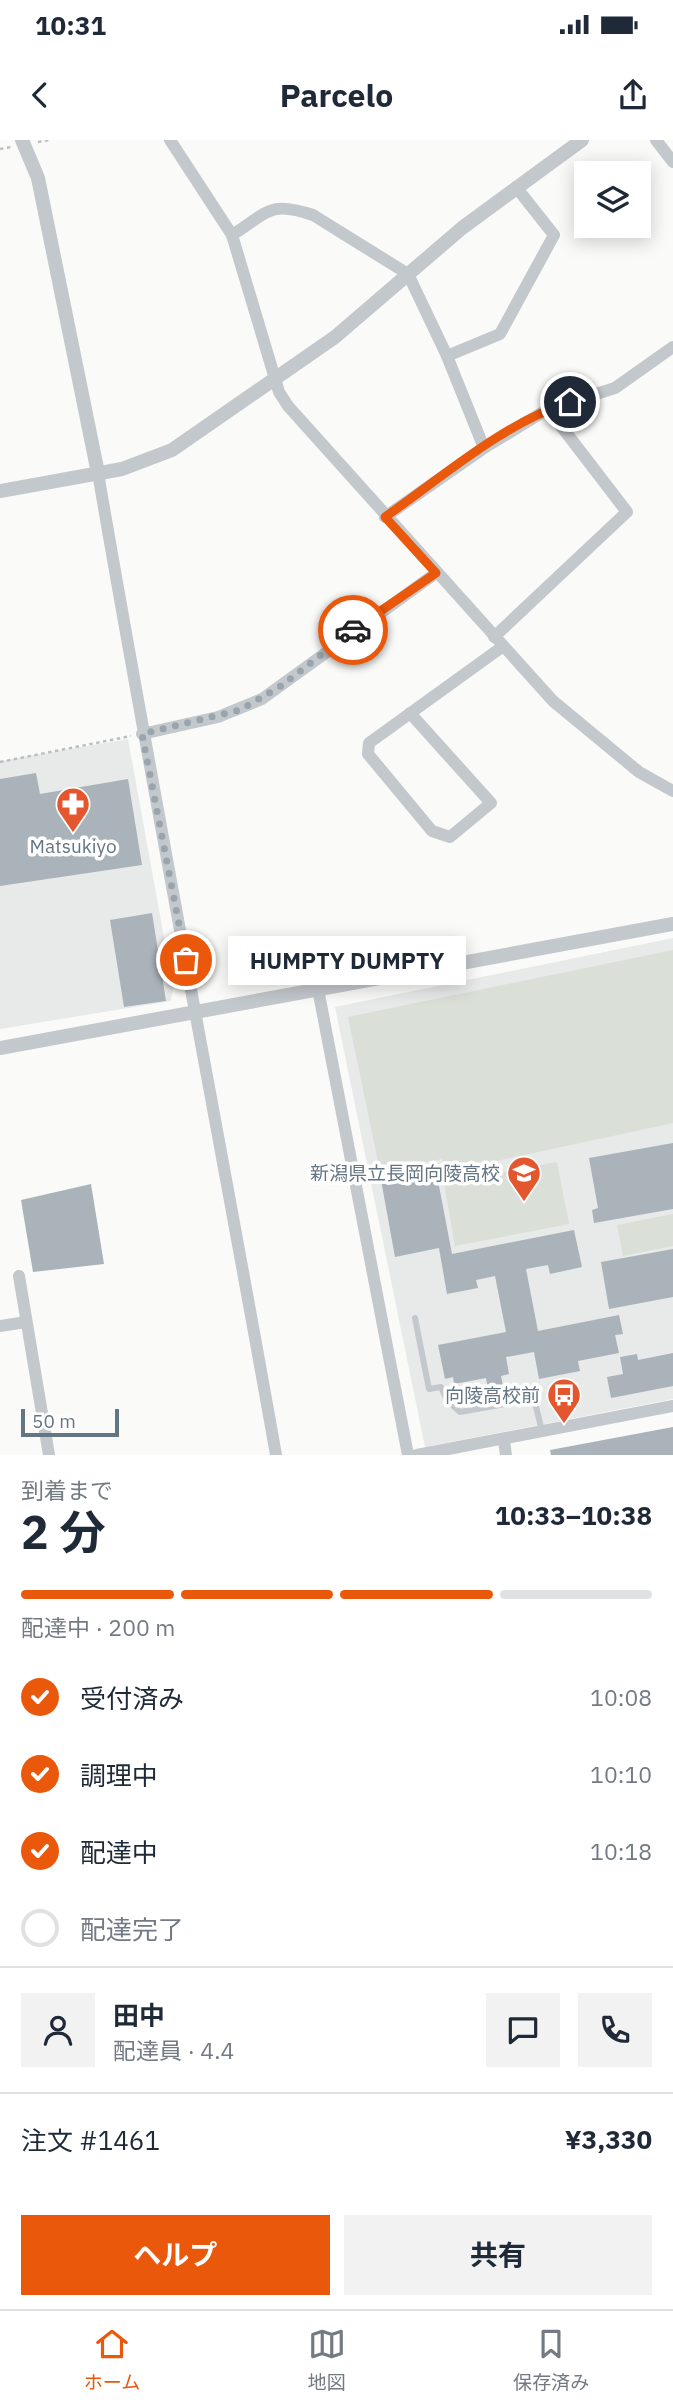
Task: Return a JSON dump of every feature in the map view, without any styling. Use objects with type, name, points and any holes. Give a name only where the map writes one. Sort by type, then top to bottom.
[{"type":"street","points":[[22,140],[38,178],[97,473],[142,734],[197,1012],[276,1455]]},
{"type":"street","points":[[170,140],[232,235],[275,379],[288,406],[498,642],[573,719],[639,772],[673,791]]},
{"type":"street","points":[[0,491],[97,473],[159,457],[335,337],[516,187],[582,140]]},
{"type":"street","points":[[656,140],[673,162]]},
{"type":"street","points":[[447,356],[500,334],[554,235],[516,187]]},
{"type":"street","points":[[232,235],[274,207],[296,209],[313,215],[408,274],[447,356],[484,448]]},
{"type":"street","points":[[385,517],[484,448],[548,409],[615,388],[673,347]]},
{"type":"street","points":[[410,713],[491,803],[450,837],[432,831],[368,754],[369,743],[498,642],[627,512],[548,409]]},
{"type":"street","points":[[142,734],[218,717],[262,699],[436,573]]},
{"type":"street","points":[[0,1048],[673,924]]},
{"type":"street","points":[[318,989],[408,1455]]},
{"type":"street","points":[[19,1276],[49,1455]]},
{"type":"street","points":[[0,1326],[26,1322]]},
{"type":"street","points":[[417,1455],[504,1441],[673,1406]]},
{"type":"street","points":[[504,1441],[506,1455]]},
{"type":"lane","points":[[415,1318],[429,1389],[441,1387],[447,1400],[460,1412],[534,1399],[542,1433]]},
{"type":"path","points":[[0,762],[142,734]]},
{"type":"shaded area","points":[[128,739],[173,987],[171,1001],[0,1029],[0,761]]},
{"type":"shaded area","name":"新潟県立長岡向陵高校","points":[[673,938],[673,1399],[425,1447],[335,1007]]},
{"type":"shaded area","points":[[673,950],[673,1123],[445,1172],[442,1159],[380,1171],[348,1017]]},
{"type":"shaded area","points":[[557,1162],[569,1224],[455,1246],[444,1183]]},
{"type":"shaded area","points":[[673,1214],[673,1246],[623,1256],[617,1225]]},
{"type":"building","points":[[36,773],[40,794],[128,779],[142,865],[0,886],[0,779]]},
{"type":"building","points":[[152,913],[166,1001],[124,1007],[110,920]]},
{"type":"building","points":[[673,1143],[673,1209],[594,1223],[592,1210],[598,1208],[589,1158]]},
{"type":"building","points":[[436,1170],[452,1254],[574,1230],[582,1267],[550,1274],[548,1265],[526,1269],[538,1331],[619,1315],[623,1334],[615,1335],[619,1353],[578,1361],[580,1371],[539,1379],[534,1352],[506,1357],[509,1374],[501,1376],[503,1386],[488,1389],[486,1378],[454,1384],[453,1377],[445,1379],[438,1345],[506,1332],[495,1276],[476,1280],[478,1288],[447,1294],[439,1248],[395,1257],[381,1180]]},
{"type":"building","points":[[91,1184],[104,1264],[33,1272],[21,1200]]},
{"type":"building","points":[[673,1249],[673,1297],[609,1309],[601,1262]]},
{"type":"building","points":[[673,1353],[673,1386],[611,1398],[607,1377],[623,1374],[620,1357],[637,1354],[638,1360]]},
{"type":"building","points":[[673,1427],[673,1455],[551,1455],[550,1450]]},
{"type":"way so far","points":[[186,960],[142,734],[240,710],[281,686],[353,630]]},
{"type":"place","name":"Matsukiyo","points":[[73,834]]},
{"type":"place","name":"HUMPTY DUMPTY","points":[[186,960]]},
{"type":"place","name":"新潟県立長岡向陵高校","points":[[524,1203]]},
{"type":"place","name":"向陵高校前","points":[[564,1425]]},
{"type":"route","points":[[353,630],[436,573],[385,517],[484,448],[548,409],[570,402]]}]
